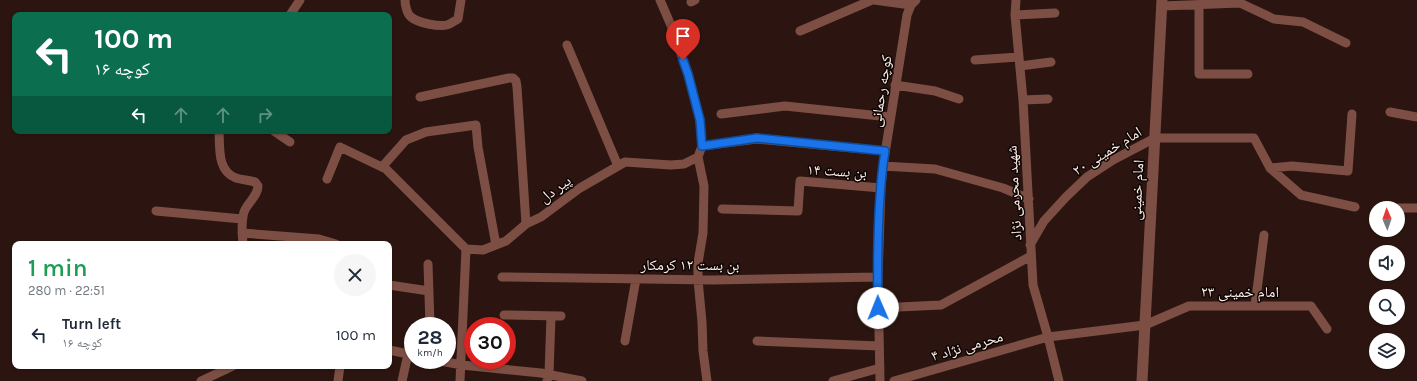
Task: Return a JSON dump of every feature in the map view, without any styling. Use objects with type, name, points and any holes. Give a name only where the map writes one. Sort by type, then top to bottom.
[{"type":"street","points":[[292,12],[300,0]]},
{"type":"street","points":[[405,0],[410,17],[430,25],[447,25],[458,18],[461,0]]},
{"type":"street","points":[[660,0],[673,30],[688,74],[700,120],[702,146],[698,157],[704,186],[703,233],[698,263],[698,280],[703,351],[707,381]]},
{"type":"street","points":[[800,31],[873,0],[914,3]]},
{"type":"street","name":"شهید محرمی نژاد","points":[[1016,0],[1015,15],[1023,100],[1033,285],[1059,381]]},
{"type":"street","name":"کوچه رحمانی","points":[[880,381],[878,277],[881,188],[885,151],[907,15],[914,3]]},
{"type":"street","points":[[1162,3],[1199,5],[1240,3],[1274,19],[1303,22],[1346,43]]},
{"type":"street","name":"امام خمینی","points":[[1142,381],[1162,3]]},
{"type":"street","points":[[1199,5],[1199,74],[1248,74]]},
{"type":"street","points":[[1015,15],[1055,13]]},
{"type":"street","points":[[567,45],[618,166]]},
{"type":"street","points":[[975,60],[1019,57]]},
{"type":"street","points":[[1020,66],[1051,62]]},
{"type":"street","points":[[420,97],[509,78],[516,81],[526,224]]},
{"type":"street","points":[[896,85],[935,91],[958,99]]},
{"type":"street","points":[[1023,100],[1048,99]]},
{"type":"street","points":[[721,114],[784,106],[890,118]]},
{"type":"street","points":[[1390,112],[1417,117]]},
{"type":"street","points":[[1270,168],[1292,166],[1348,171],[1352,114]]},
{"type":"street","points":[[382,167],[406,140],[426,132],[476,125],[478,147],[496,245]]},
{"type":"street","points":[[219,134],[221,161],[224,169],[234,177],[255,182],[258,186],[256,194],[244,211],[242,219],[243,241]]},
{"type":"street","points":[[278,134],[290,142]]},
{"type":"street","points":[[702,146],[757,138],[885,151]]},
{"type":"street","points":[[1155,138],[1254,138],[1270,168],[1301,195],[1355,207]]},
{"type":"street","name":"امام خمینی ۲۰","points":[[1030,245],[1044,221],[1087,177],[1113,160],[1155,138]]},
{"type":"street","points":[[327,179],[340,147],[386,168],[466,249],[462,365],[460,381]]},
{"type":"street","name":"پیر دل","points":[[466,249],[483,250],[506,241],[526,224],[541,217],[580,188],[625,162],[671,165],[684,164],[698,157]]},
{"type":"street","points":[[883,166],[935,170],[1003,188],[1029,199]]},
{"type":"street","name":"بن بست ۱۴","points":[[722,209],[798,211],[800,182],[881,188]]},
{"type":"street","points":[[1405,208],[1417,208]]},
{"type":"street","points":[[156,211],[242,219]]},
{"type":"street","points":[[242,233],[319,239],[326,241]]},
{"type":"street","points":[[1255,306],[1264,235]]},
{"type":"street","points":[[878,308],[941,305],[1031,256]]},
{"type":"street","points":[[428,264],[430,317]]},
{"type":"street","name":"بن بست ۱۲ کرمکار","points":[[502,277],[698,280],[878,277]]},
{"type":"street","points":[[625,341],[636,279]]},
{"type":"street","points":[[392,286],[429,292]]},
{"type":"street","name":"امام خمینی ۲۳","points":[[1048,337],[1145,325],[1189,306],[1311,306],[1327,329]]},
{"type":"street","points":[[504,315],[561,316]]},
{"type":"street","points":[[548,378],[551,316]]},
{"type":"street","name":"محرمی نژاد ۴","points":[[894,381],[1048,337]]},
{"type":"street","points":[[757,341],[879,346]]},
{"type":"street","points":[[392,351],[404,354]]},
{"type":"street","points":[[456,364],[548,378],[582,381]]},
{"type":"street","points":[[833,381],[880,368]]},
{"type":"street","points":[[201,381],[227,369]]},
{"type":"street","points":[[338,381],[340,369]]},
{"type":"street","points":[[402,381],[406,369]]},
{"type":"route","points":[[683,60],[700,120],[702,146],[757,138],[885,151],[881,188],[878,308]]}]
